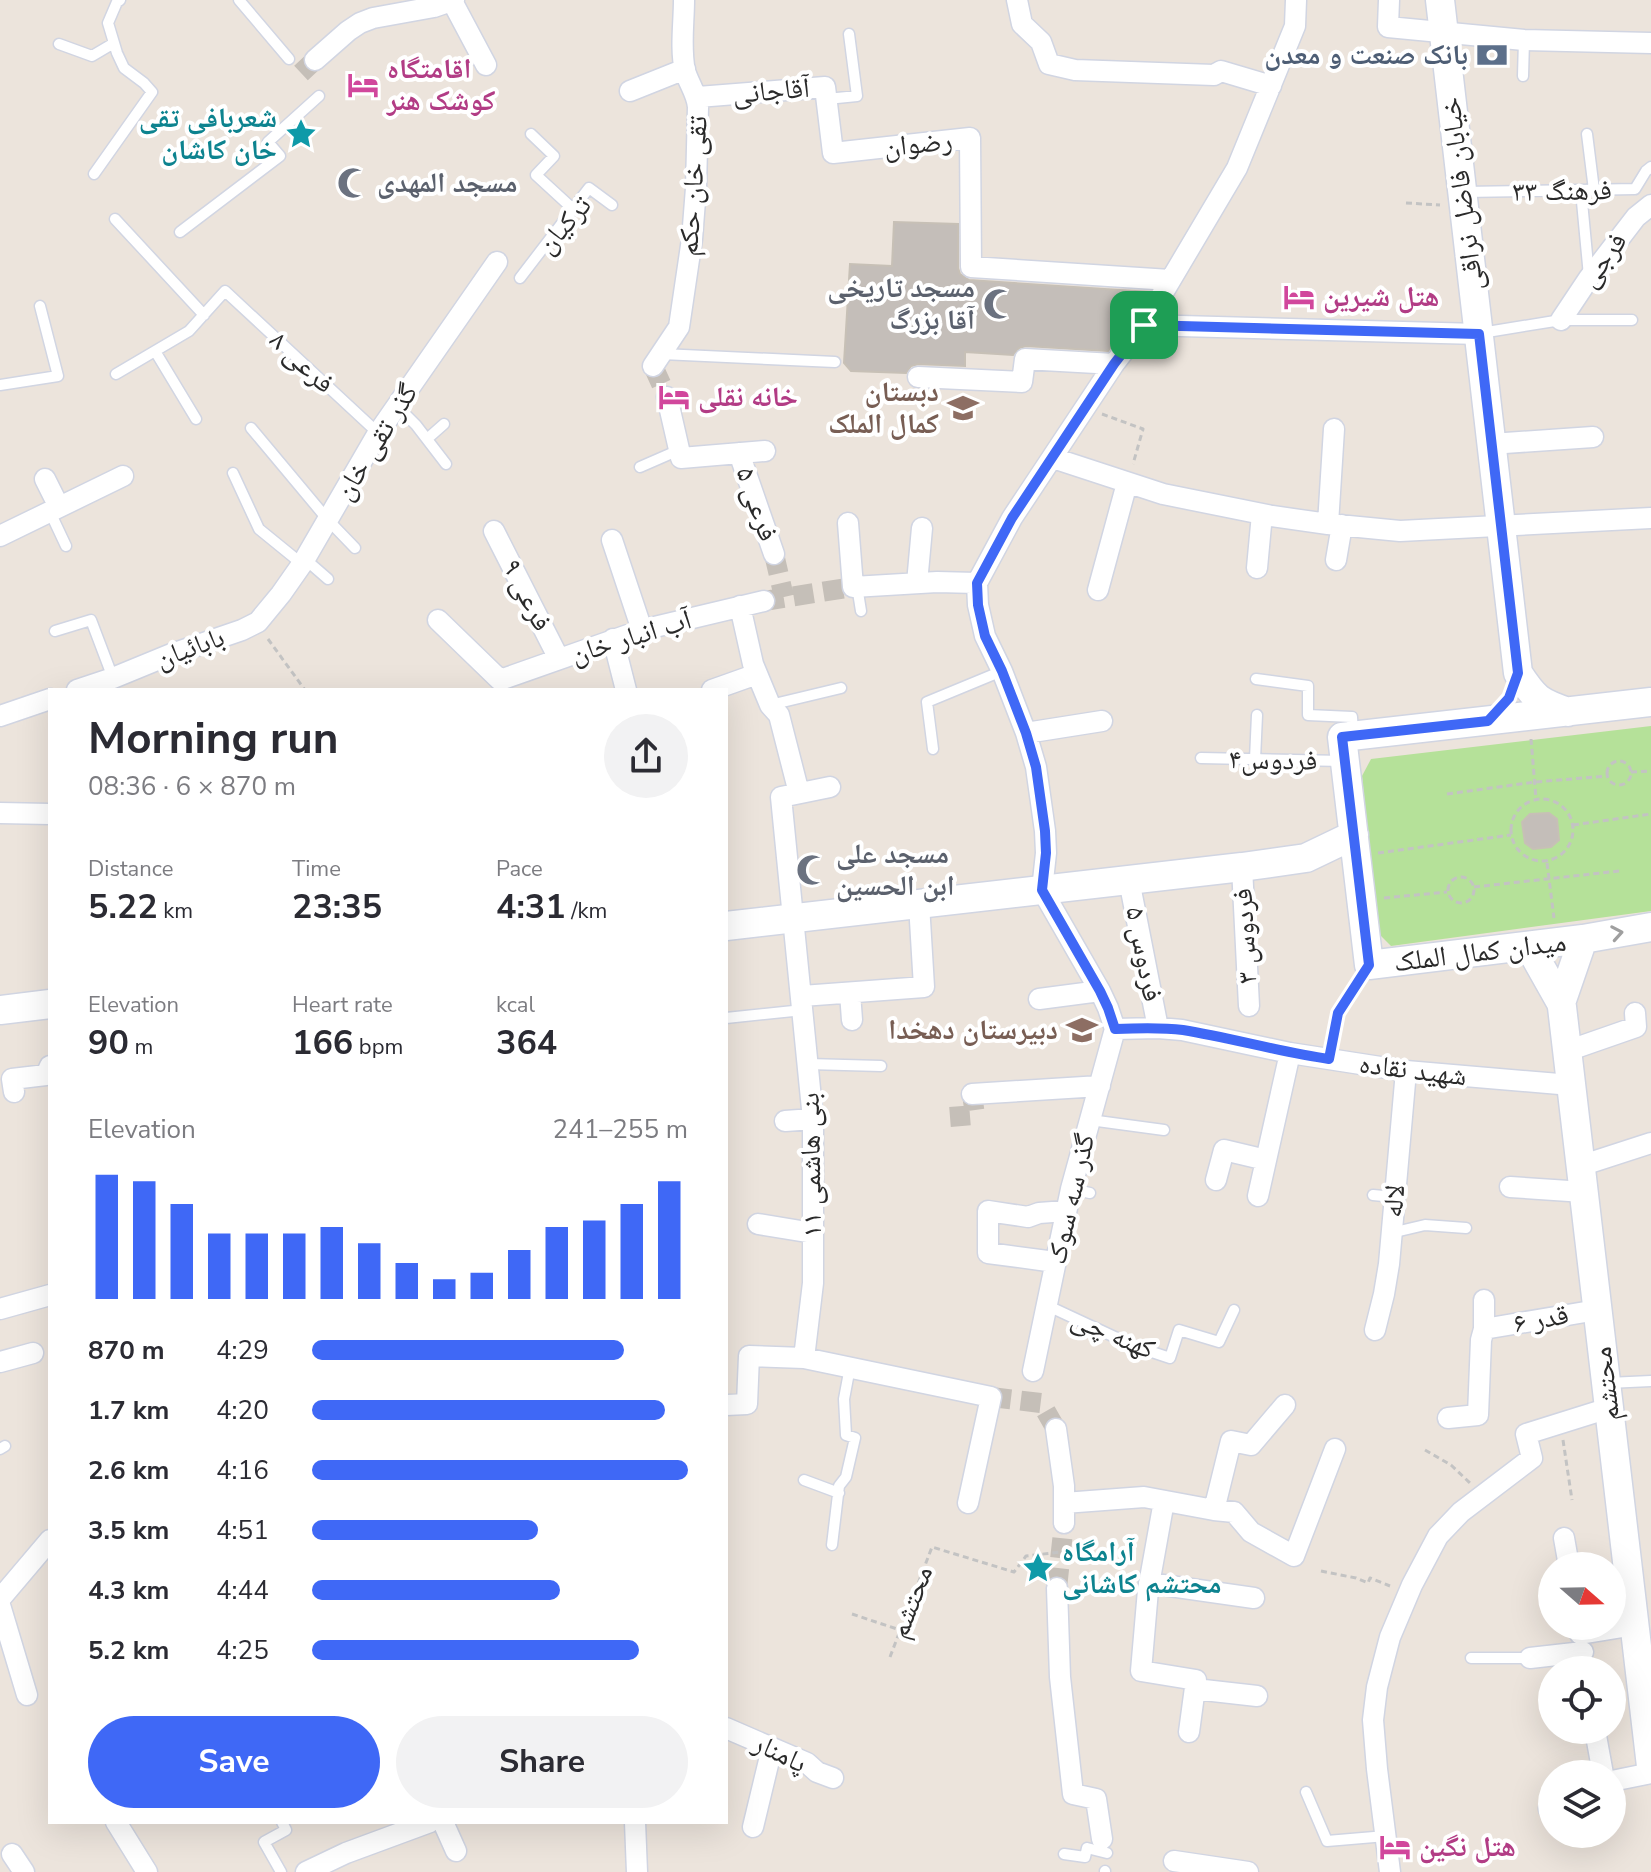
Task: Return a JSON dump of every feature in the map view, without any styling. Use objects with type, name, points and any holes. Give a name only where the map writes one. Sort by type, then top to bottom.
[{"type":"main road","name":"خیابان فاضل نراقی","points":[[1440,0],[1518,673]]},
{"type":"main road","points":[[1518,673],[1541,703],[1569,712]]},
{"type":"main road","points":[[1488,721],[1509,698],[1518,673]]},
{"type":"main road","points":[[1349,748],[1488,721],[1651,702]]},
{"type":"main road","name":"میدان کمال الملک","points":[[1349,748],[1356,853],[1369,965],[1529,946],[1651,927]]},
{"type":"main road","points":[[728,926],[1356,853]]},
{"type":"main road","name":"محتشم","points":[[1570,940],[1561,1003],[1597,1310],[1641,1631],[1651,1766]]},
{"type":"main road","name":"محتشم","points":[[1529,946],[1561,1003]]},
{"type":"main road","points":[[0,1010],[48,1004]]},
{"type":"street","points":[[315,60],[360,23],[453,0],[486,65]]},
{"type":"street","name":"تقی خان حکم","points":[[657,360],[679,327],[696,188],[698,97],[685,69],[684,0]]},
{"type":"street","points":[[1017,0],[1022,24],[1041,42],[1049,64],[1086,71],[1214,75],[1221,71],[1271,86]]},
{"type":"street","points":[[1115,1029],[1100,991],[1042,890],[1046,853],[1040,788],[1026,733],[985,636],[977,583],[1012,518],[1114,364],[1144,325],[1237,168],[1295,26],[1296,0]]},
{"type":"street","points":[[1389,0],[1388,27],[1524,40],[1651,43]]},
{"type":"street","points":[[630,91],[685,69]]},
{"type":"street","name":"آقاجانی","points":[[698,97],[825,87],[827,151]]},
{"type":"street","name":"رضوان","points":[[827,151],[970,138],[971,267],[1170,280]]},
{"type":"street","name":"فرجی","points":[[1561,320],[1636,217],[1651,205]]},
{"type":"street","name":"گذر تقی خان","points":[[258,622],[304,562],[396,405],[497,262]]},
{"type":"street","points":[[1144,325],[1479,334]]},
{"type":"street","points":[[918,377],[1022,382],[1025,359],[1114,364]]},
{"type":"street","points":[[667,397],[679,450]]},
{"type":"street","points":[[1334,429],[1336,560]]},
{"type":"street","points":[[1491,444],[1593,437]]},
{"type":"street","name":"فرعی ۵","points":[[679,450],[681,458],[765,451]]},
{"type":"street","name":"فرعی ۵","points":[[739,453],[774,554]]},
{"type":"street","points":[[1053,458],[1163,494],[1335,525],[1400,531],[1651,518]]},
{"type":"street","points":[[0,536],[123,476]]},
{"type":"street","points":[[45,479],[55,510]]},
{"type":"street","points":[[1098,590],[1127,483]]},
{"type":"street","points":[[1257,568],[1262,514]]},
{"type":"street","points":[[848,523],[855,587],[977,583]]},
{"type":"street","points":[[917,583],[922,528]]},
{"type":"street","name":"فرعی ۹","points":[[494,531],[559,659]]},
{"type":"street","points":[[612,540],[642,630]]},
{"type":"street","name":"آب انبار خان","points":[[513,682],[559,659],[613,639],[764,601]]},
{"type":"street","points":[[740,606],[753,664],[770,705],[779,715],[799,793],[830,787]]},
{"type":"street","points":[[438,620],[513,682]]},
{"type":"street","name":"بابائیان","points":[[83,688],[258,622]]},
{"type":"street","points":[[613,639],[625,688]]},
{"type":"street","points":[[718,688],[757,674]]},
{"type":"street","points":[[0,716],[48,700]]},
{"type":"street","points":[[1026,733],[1102,721]]},
{"type":"street","name":"بنی هاشمی ۱۱","points":[[799,793],[781,797],[813,1119],[813,1283],[804,1358]]},
{"type":"street","points":[[0,813],[48,814]]},
{"type":"street","name":"فردوس ۳","points":[[1242,867],[1249,1006]]},
{"type":"street","name":"فردوس ۵","points":[[1129,880],[1158,1028]]},
{"type":"street","points":[[802,1003],[850,993],[924,987],[919,904]]},
{"type":"street","points":[[1039,999],[1100,991]]},
{"type":"street","points":[[850,993],[852,1020]]},
{"type":"street","points":[[1567,1051],[1636,1027],[1635,1013]]},
{"type":"street","name":"شهید نقاده","points":[[1115,1029],[1182,1030],[1290,1053],[1406,1071],[1571,1085]]},
{"type":"street","name":"گذر سه سوک","points":[[1033,1371],[1066,1211],[1081,1191],[1090,1120],[1115,1029]]},
{"type":"street","points":[[1258,1196],[1290,1053]]},
{"type":"street","points":[[14,1092],[12,1079],[46,1075],[48,1070]]},
{"type":"street","name":"لاله","points":[[1375,1330],[1384,1294],[1406,1071]]},
{"type":"street","points":[[972,1094],[1100,1086]]},
{"type":"street","points":[[785,1121],[813,1119]]},
{"type":"street","points":[[1510,1187],[1582,1179],[1651,1143]]},
{"type":"street","points":[[1216,1180],[1224,1150],[1266,1160]]},
{"type":"street","points":[[1055,1262],[988,1253],[988,1211],[1028,1217],[1066,1211]]},
{"type":"street","points":[[758,1224],[813,1233]]},
{"type":"street","points":[[0,1309],[48,1296]]},
{"type":"street","points":[[1448,1418],[1478,1415],[1484,1300]]},
{"type":"street","name":"قدر ۶","points":[[1484,1329],[1597,1310]]},
{"type":"street","points":[[0,1362],[33,1353]]},
{"type":"street","points":[[728,1405],[747,1404],[749,1356],[804,1358],[991,1397],[968,1503]]},
{"type":"street","points":[[1390,1872],[1374,1744],[1374,1704],[1390,1637],[1408,1593],[1438,1536],[1461,1512],[1532,1458],[1526,1434],[1560,1423],[1608,1396]]},
{"type":"street","points":[[1214,1510],[1231,1441],[1251,1445],[1285,1405]]},
{"type":"street","points":[[1056,1429],[1063,1467],[1064,1513],[1144,1497],[1234,1512],[1251,1532],[1294,1556],[1335,1449]]},
{"type":"street","points":[[1164,1501],[1149,1583],[1141,1671],[1196,1680],[1189,1732]]},
{"type":"street","points":[[1564,1538],[1566,1552]]},
{"type":"street","points":[[0,1599],[48,1542]]},
{"type":"street","points":[[1149,1583],[1254,1598]]},
{"type":"street","points":[[1057,1588],[1060,1677],[1073,1794],[1096,1799],[1104,1846]]},
{"type":"street","points":[[0,1605],[27,1695]]},
{"type":"street","points":[[1530,1658],[1641,1631]]},
{"type":"street","points":[[1195,1689],[1257,1696]]},
{"type":"street","name":"پامنار","points":[[728,1729],[807,1763],[817,1772],[833,1778]]},
{"type":"street","points":[[753,1827],[772,1748]]},
{"type":"street","points":[[1626,1778],[1651,1773]]},
{"type":"street","points":[[117,1824],[147,1872]]},
{"type":"street","points":[[306,1872],[346,1853],[425,1824]]},
{"type":"street","points":[[444,1824],[456,1851]]},
{"type":"street","points":[[635,1824],[637,1872]]},
{"type":"street","points":[[12,1854],[24,1872]]},
{"type":"street","points":[[1174,1861],[1198,1869],[1248,1872]]},
{"type":"lane","points":[[94,174],[152,92],[124,68],[114,43],[108,23],[120,0]]},
{"type":"lane","points":[[239,0],[289,59]]},
{"type":"lane","points":[[827,99],[857,96],[849,34]]},
{"type":"lane","points":[[1523,76],[1524,40]]},
{"type":"lane","points":[[59,44],[92,56],[114,43]]},
{"type":"lane","points":[[180,232],[280,156],[268,142],[319,96]]},
{"type":"lane","points":[[531,134],[554,156],[536,175],[573,209]]},
{"type":"lane","points":[[1587,134],[1594,190]]},
{"type":"lane","name":"فرهنگ ۳۳","points":[[1463,199],[1635,189],[1651,167]]},
{"type":"lane","name":"ترکیان","points":[[520,278],[589,188],[612,205]]},
{"type":"lane","points":[[1581,191],[1589,278]]},
{"type":"lane","points":[[115,219],[204,315],[189,331],[116,374]]},
{"type":"lane","name":"فرعی ۸","points":[[204,315],[225,291],[378,433]]},
{"type":"lane","points":[[0,385],[58,376],[40,306]]},
{"type":"lane","points":[[1479,334],[1561,320],[1632,320]]},
{"type":"lane","points":[[155,351],[196,419]]},
{"type":"lane","points":[[657,360],[835,362]]},
{"type":"lane","points":[[396,405],[446,464]]},
{"type":"lane","points":[[427,439],[444,424]]},
{"type":"lane","points":[[251,428],[355,548]]},
{"type":"lane","points":[[640,467],[679,450]]},
{"type":"lane","points":[[233,473],[259,529],[328,579]]},
{"type":"lane","points":[[55,510],[66,546]]},
{"type":"lane","points":[[855,587],[861,611]]},
{"type":"lane","points":[[55,631],[91,620],[113,678]]},
{"type":"lane","points":[[933,749],[927,702],[1002,671]]},
{"type":"lane","points":[[1256,679],[1308,686],[1308,715],[1352,717],[1349,748]]},
{"type":"lane","points":[[770,705],[841,688]]},
{"type":"lane","points":[[1255,759],[1257,715]]},
{"type":"lane","name":"فردوس۴","points":[[1201,758],[1255,759],[1349,748]]},
{"type":"lane","points":[[728,1018],[802,1003]]},
{"type":"lane","points":[[808,1064],[881,1066]]},
{"type":"lane","points":[[1090,1120],[1164,1130]]},
{"type":"lane","points":[[1373,1195],[1394,1197]]},
{"type":"lane","points":[[1391,1233],[1425,1225],[1466,1228]]},
{"type":"lane","name":"کهنه چی","points":[[1046,1305],[1134,1346],[1170,1358],[1179,1330],[1219,1342],[1234,1310]]},
{"type":"lane","points":[[832,1545],[839,1486],[846,1477],[855,1438],[846,1435],[844,1399],[850,1367]]},
{"type":"lane","points":[[1608,1396],[1651,1381]]},
{"type":"lane","points":[[804,1480],[839,1493]]},
{"type":"lane","points":[[1471,1658],[1530,1658]]},
{"type":"lane","points":[[1306,1792],[1327,1841],[1386,1836]]},
{"type":"lane","points":[[281,1872],[264,1842],[286,1830],[283,1824]]},
{"type":"lane","points":[[1064,1854],[1085,1857],[1087,1848],[1104,1846]]},
{"type":"path","points":[[1406,203],[1463,199]]},
{"type":"path","points":[[1086,409],[1143,429],[1127,483]]},
{"type":"path","points":[[258,622],[304,688]]},
{"type":"path","points":[[1621,761],[1628,765],[1631,772],[1629,780],[1623,785],[1611,783],[1607,776],[1608,769],[1621,761]]},
{"type":"path","points":[[1631,772],[1651,771]]},
{"type":"path","points":[[1447,794],[1607,776]]},
{"type":"path","points":[[1536,799],[1553,801],[1562,806],[1573,825],[1570,844],[1556,858],[1547,861],[1527,858],[1514,844],[1511,835],[1515,814],[1522,805],[1536,799]]},
{"type":"path","points":[[1573,825],[1651,814]]},
{"type":"path","points":[[1356,853],[1511,835]]},
{"type":"path","points":[[1547,861],[1549,879],[1570,940]]},
{"type":"path","points":[[1474,887],[1619,871]]},
{"type":"path","points":[[1458,876],[1470,880],[1474,887],[1470,900],[1462,903],[1453,901],[1447,892],[1450,881],[1458,876]]},
{"type":"path","points":[[1361,901],[1447,892]]},
{"type":"path","points":[[1329,1059],[1338,1013],[1369,965]]},
{"type":"path","points":[[1560,1423],[1572,1500]]},
{"type":"path","points":[[1425,1450],[1451,1465],[1483,1495]]},
{"type":"path","name":"محتشم","points":[[890,1657],[932,1547],[1014,1572],[1026,1556],[1061,1552]]},
{"type":"path","points":[[1321,1571],[1368,1583],[1370,1578],[1408,1593]]},
{"type":"path","points":[[852,1614],[900,1630]]},
{"type":"green space","points":[[1651,726],[1651,911],[1391,946],[1378,933],[1362,776],[1371,759]]},
{"type":"building","name":"مسجد تاریخی آقا بزرگ","points":[[894,222],[958,224],[958,268],[960,274],[969,280],[1149,292],[1136,312],[1132,312],[1129,323],[1108,351],[1026,346],[1013,355],[965,352],[965,366],[918,364],[911,366],[906,373],[851,371],[844,363],[850,264],[892,266]]},
{"type":"building","points":[[1549,813],[1557,819],[1559,840],[1551,847],[1533,849],[1525,843],[1522,822],[1530,814]]},
{"type":"tunnel","points":[[301,73],[315,60]]},
{"type":"tunnel","points":[[653,366],[667,397]]},
{"type":"tunnel","points":[[774,554],[784,597]]},
{"type":"tunnel","points":[[764,601],[853,587]]},
{"type":"tunnel","points":[[950,1117],[975,1115],[972,1094]]},
{"type":"tunnel","points":[[991,1397],[1041,1403],[1056,1429]]},
{"type":"tunnel","points":[[1057,1588],[1064,1523]]},
{"type":"place","name":"بانک صنعت و معدن","points":[[1492,55]]},
{"type":"place","name":"اقامتگاه کوشک هنر","points":[[363,85]]},
{"type":"place","name":"شعربافی تقی خان کاشان","points":[[301,134]]},
{"type":"place","name":"مسجد المهدی","points":[[353,183]]},
{"type":"place","name":"هتل شیرین","points":[[1299,297]]},
{"type":"place","name":"مسجد تاریخی آقا بزرگ","points":[[999,304]]},
{"type":"place","name":"خانه نقلی","points":[[674,397]]},
{"type":"place","name":"دبستان کمال الملک","points":[[963,408]]},
{"type":"place","name":"مسجد علی ابن الحسین","points":[[812,870]]},
{"type":"place","name":"دبیرستان دهخدا","points":[[1082,1030]]},
{"type":"place","name":"آرامگاه محتشم کاشانی","points":[[1038,1568]]},
{"type":"place","name":"هتل نگین","points":[[1395,1847]]},
{"type":"route","points":[[1144,325],[1479,334],[1518,673],[1509,698],[1488,721],[1342,737],[1369,965],[1338,1013],[1329,1059],[1182,1030],[1115,1029],[1100,991],[1042,890],[1045,831],[1036,767],[1002,671],[985,636],[977,583],[1012,518],[1114,364],[1144,325]]}]
